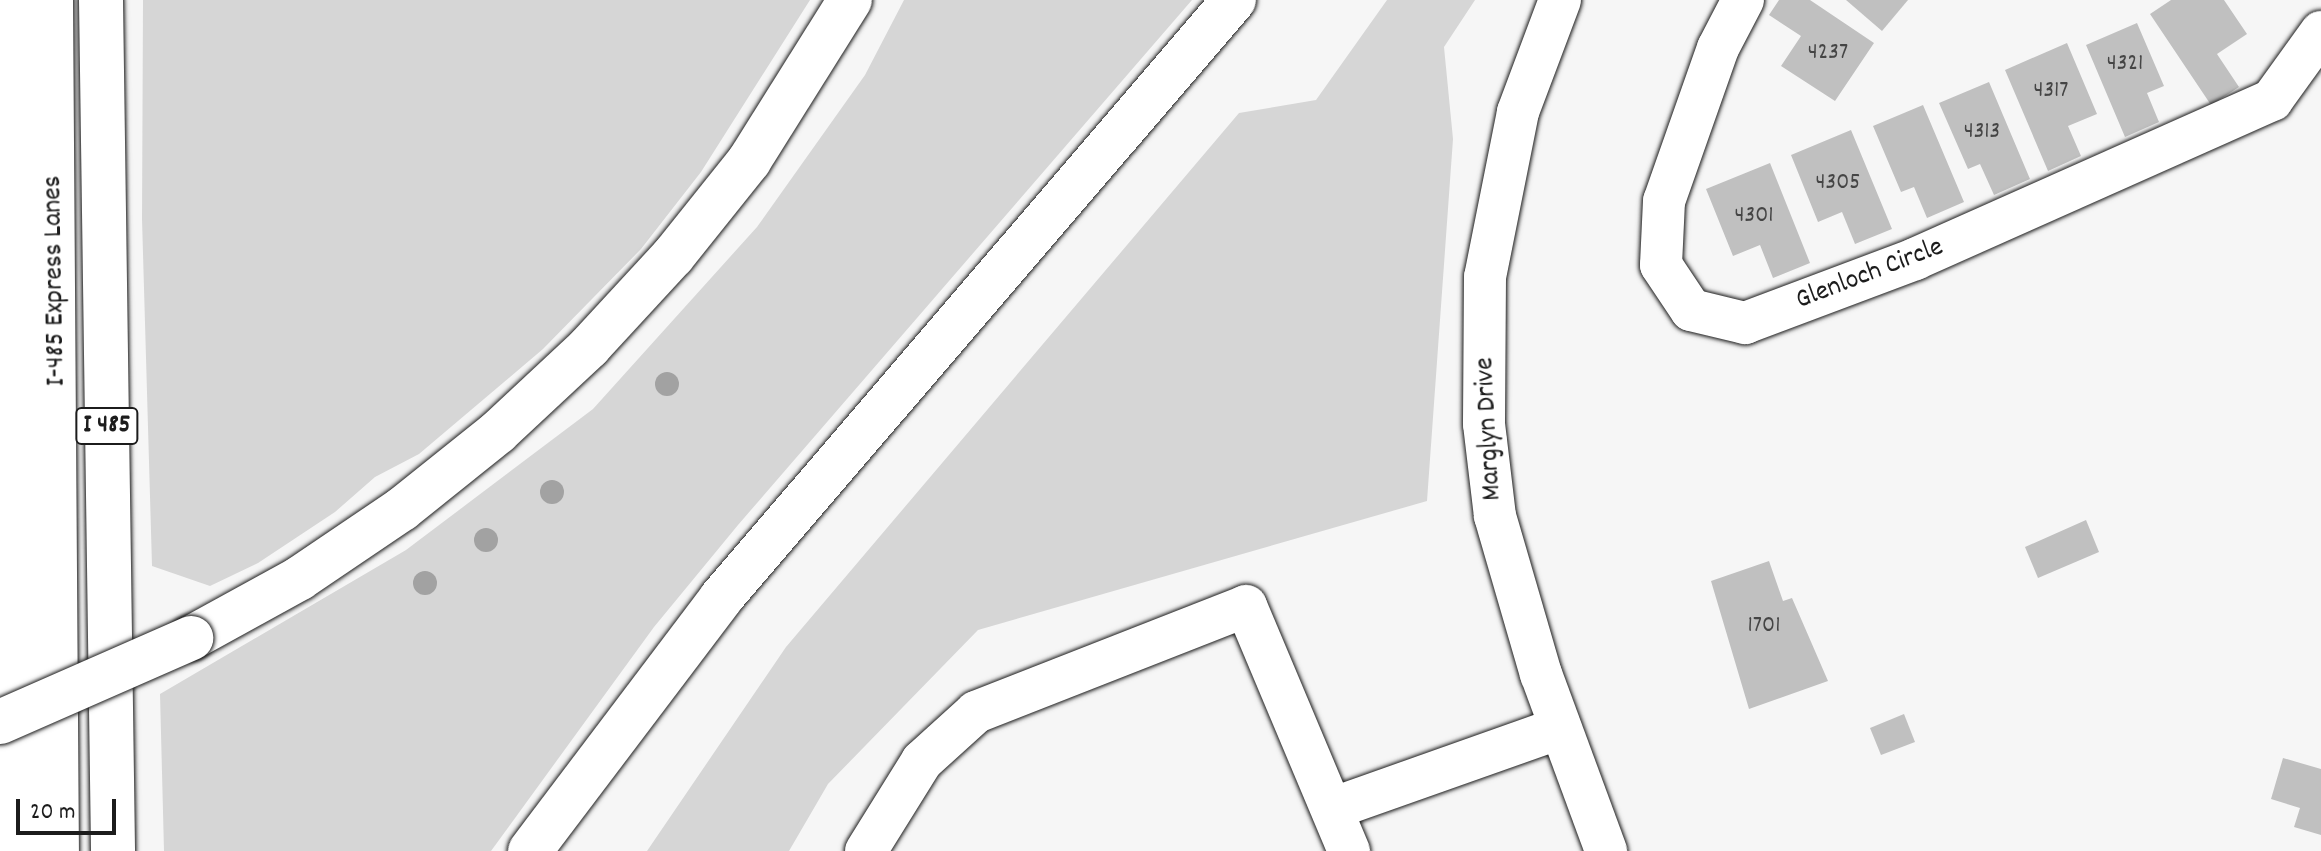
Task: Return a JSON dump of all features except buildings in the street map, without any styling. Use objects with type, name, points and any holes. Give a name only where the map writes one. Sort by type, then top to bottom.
[{"type":"highway","name":"I-485 Express Lanes","points":[[11,0],[21,625],[18,851]]},
{"type":"highway","name":"I-485 Express Lanes","points":[[51,0],[57,851]]},
{"type":"highway","name":"I 485","points":[[101,0],[113,851]]},
{"type":"highway","points":[[0,722],[191,638],[300,578],[402,509],[498,432],[589,347],[673,256],[749,161],[850,0]]},
{"type":"highway","points":[[530,851],[721,598],[1234,0]]},
{"type":"street","name":"Marglyn Drive","points":[[1560,0],[1518,112],[1485,277],[1484,424],[1495,516],[1560,728],[1606,851]]},
{"type":"street","name":"Glenloch Circle","points":[[1743,0],[1718,48],[1664,201],[1661,265],[1691,310],[1745,323],[1915,259],[2272,100],[2321,32]]},
{"type":"street","points":[[866,851],[922,761],[976,712],[1037,684],[1246,606],[1334,808],[1349,851]]},
{"type":"street","points":[[1334,808],[1560,728]]},
{"type":"shaded area","points":[[143,0],[810,0],[701,172],[641,249],[543,349],[419,454],[375,477],[335,512],[258,563],[210,586],[152,566],[142,219]]},
{"type":"shaded area","points":[[904,0],[1192,0],[738,525],[654,627],[491,851],[164,851],[160,694],[406,550],[593,409],[757,227],[865,75]]},
{"type":"shaded area","points":[[1387,0],[1475,0],[1444,47],[1453,139],[1427,501],[978,630],[828,784],[789,851],[647,851],[786,647],[1239,113],[1316,100]]}]
